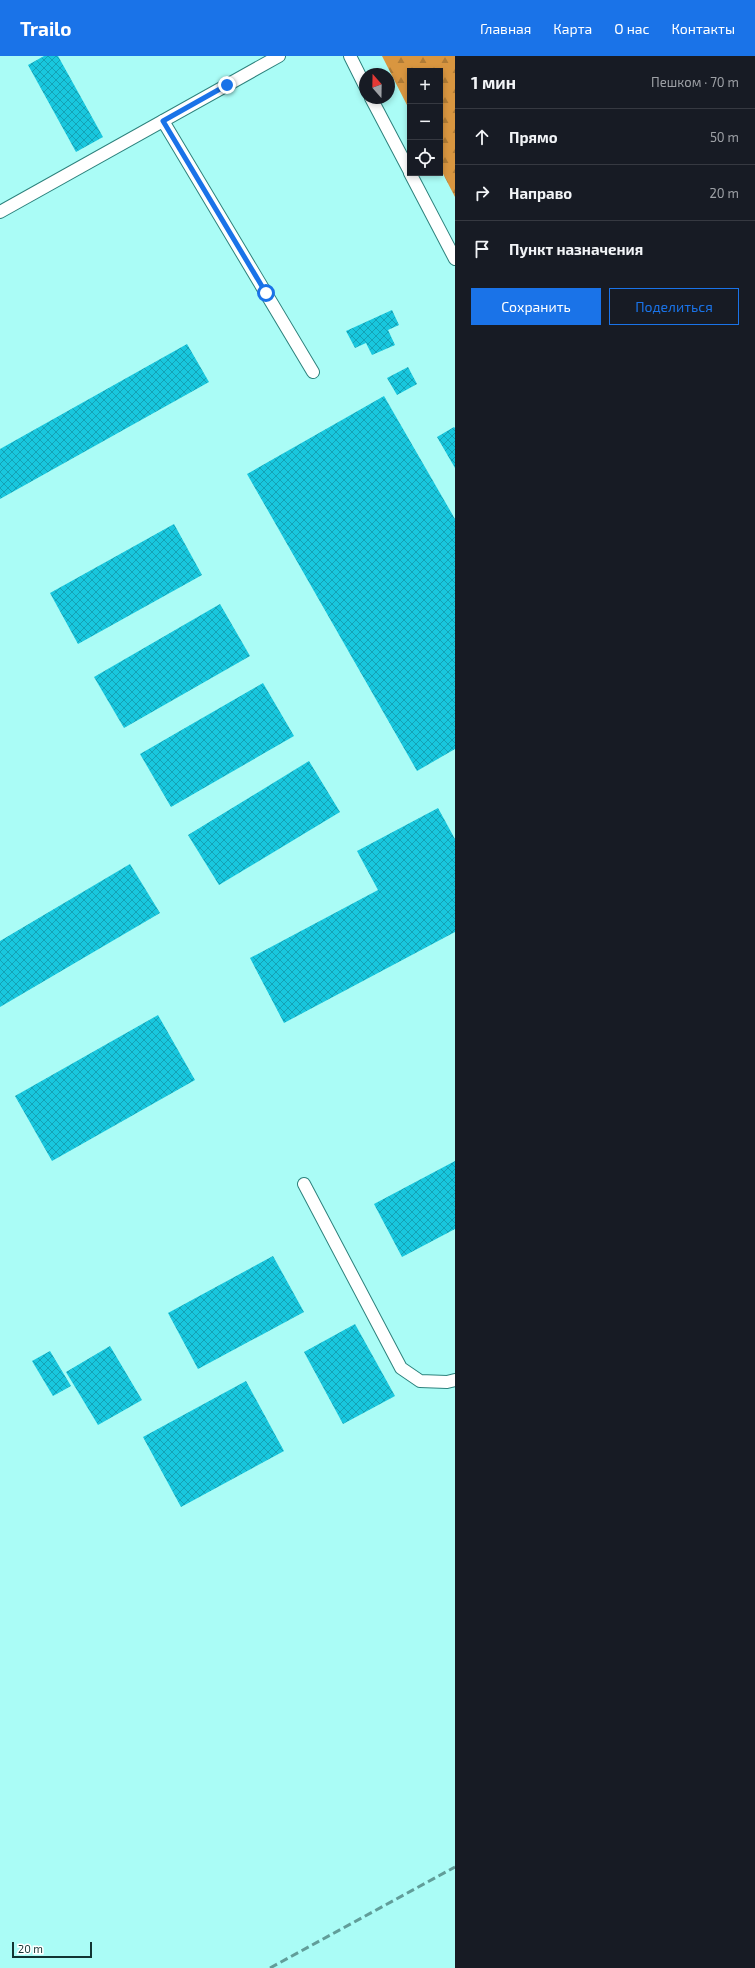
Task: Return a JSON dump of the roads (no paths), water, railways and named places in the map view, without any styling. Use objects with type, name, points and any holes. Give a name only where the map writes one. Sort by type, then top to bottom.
[{"type":"lane","points":[[0,212],[279,56]]},
{"type":"lane","points":[[350,56],[359,74]]},
{"type":"lane","points":[[374,104],[407,167]]},
{"type":"lane","points":[[163,121],[313,372]]},
{"type":"lane","points":[[412,176],[455,259]]},
{"type":"lane","points":[[304,1184],[402,1368],[420,1381],[447,1382],[455,1380]]},
{"type":"railway","points":[[270,1968],[455,1867]]}]
